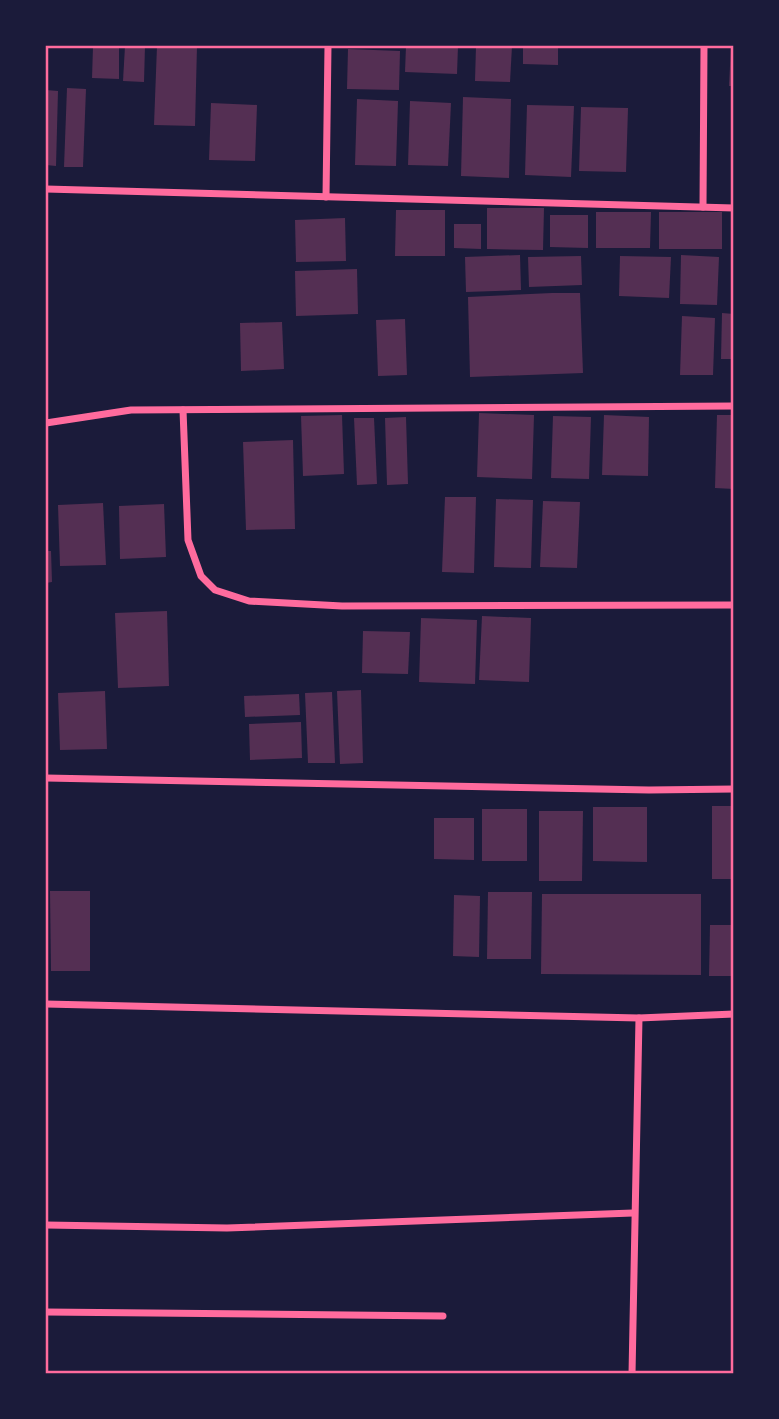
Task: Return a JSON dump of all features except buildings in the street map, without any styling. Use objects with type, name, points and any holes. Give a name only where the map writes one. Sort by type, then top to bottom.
[{"type":"street","points":[[326,197],[328,46]]},
{"type":"street","points":[[703,207],[704,46]]},
{"type":"street","points":[[46,189],[733,208]]},
{"type":"street","points":[[46,423],[131,410],[733,406]]},
{"type":"street","points":[[183,410],[188,540],[201,576],[215,590],[249,601],[342,606],[733,605]]},
{"type":"street","points":[[46,778],[635,790],[733,789]]},
{"type":"street","points":[[46,1004],[639,1018],[733,1014]]},
{"type":"street","points":[[632,1374],[633,1213],[639,1018]]},
{"type":"street","points":[[46,1225],[227,1228],[633,1213]]},
{"type":"street","points":[[46,1312],[443,1316]]}]
